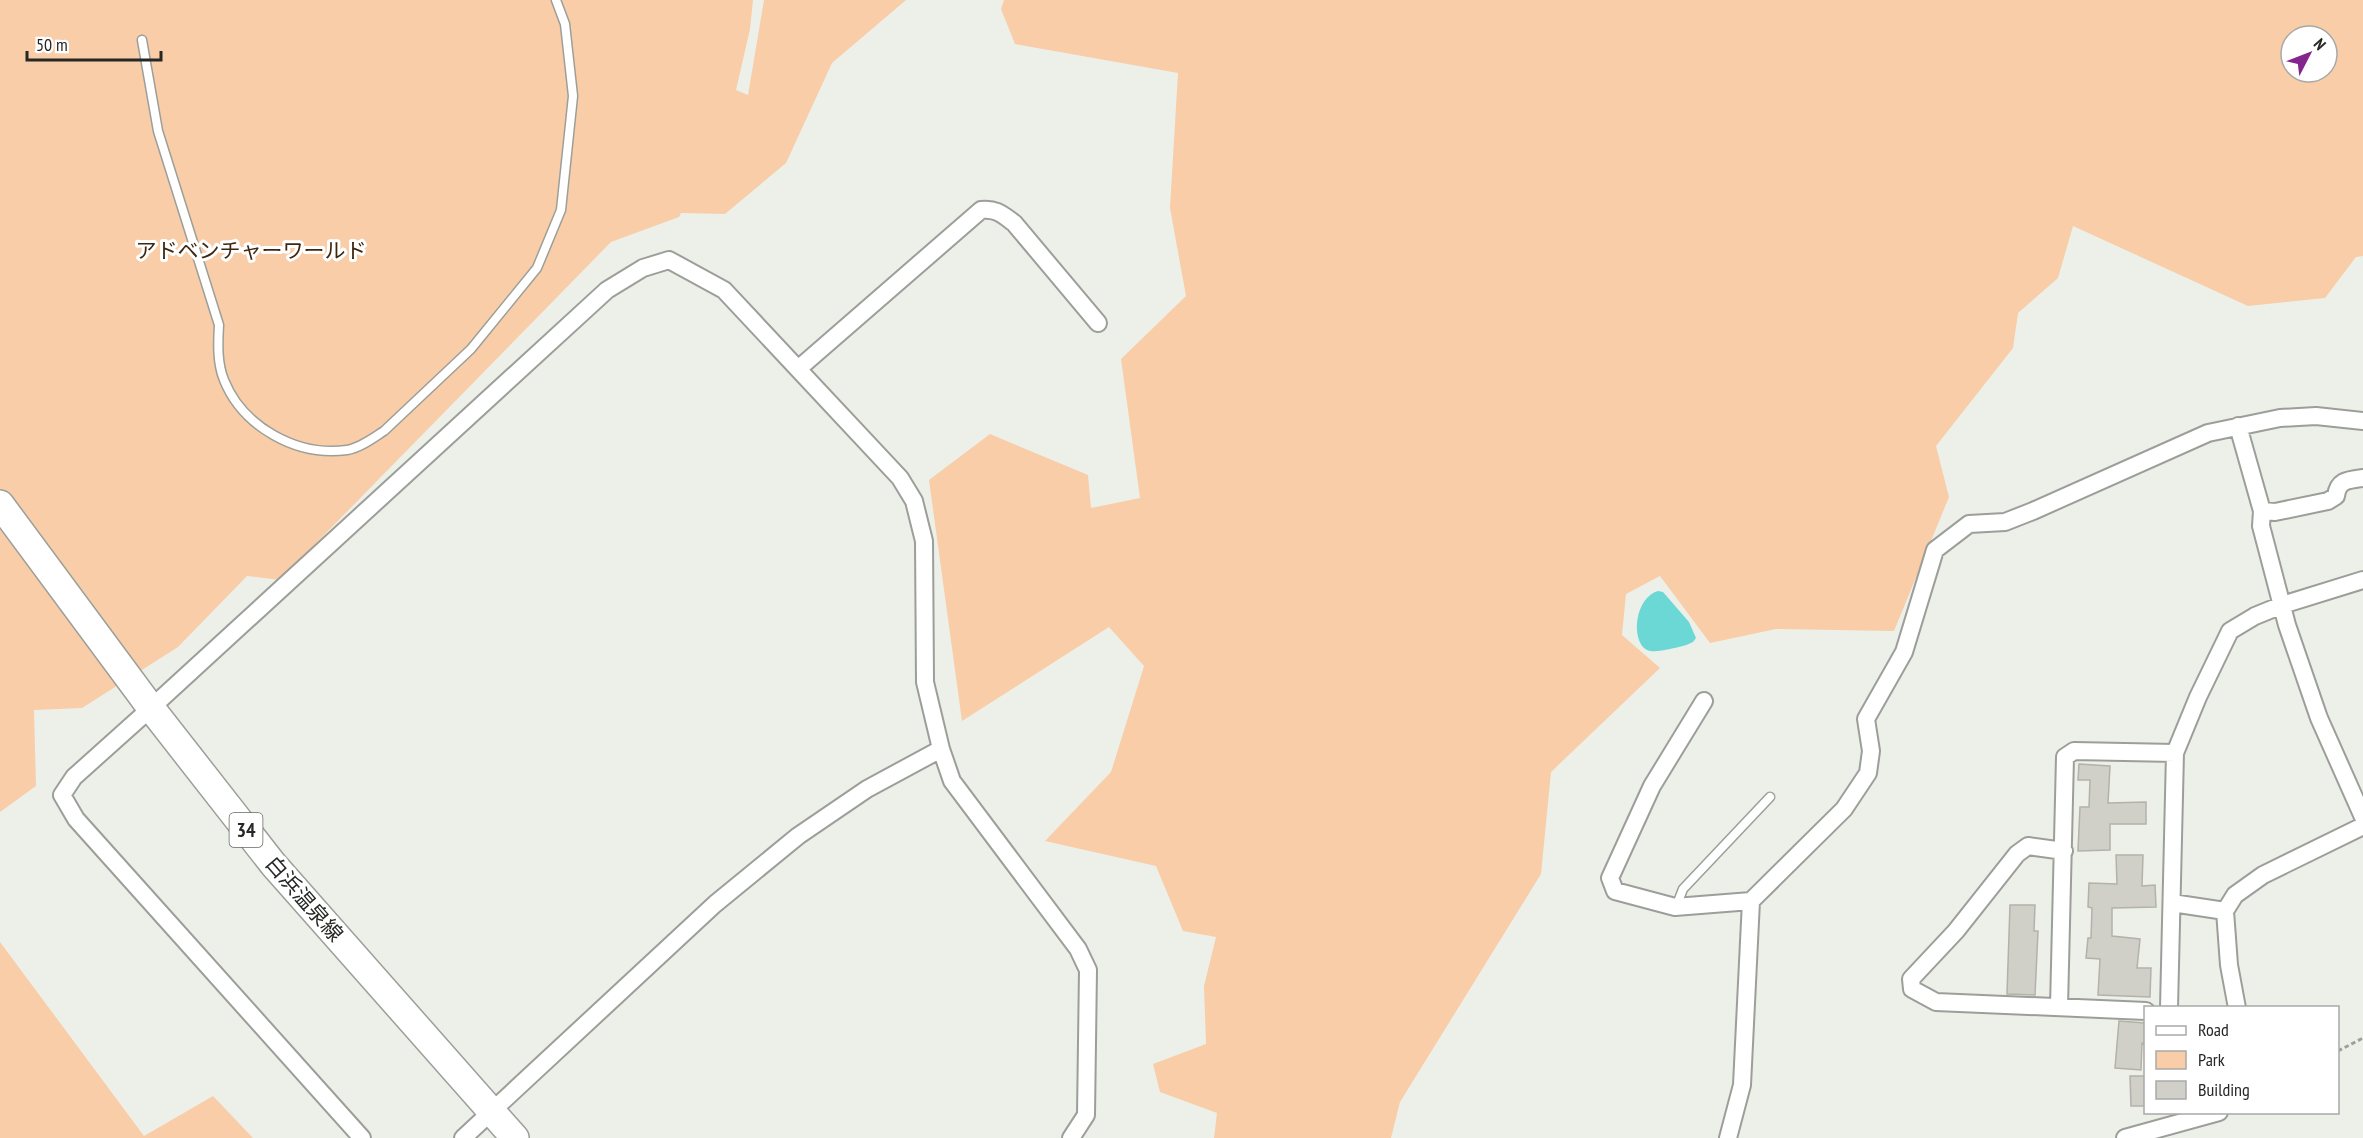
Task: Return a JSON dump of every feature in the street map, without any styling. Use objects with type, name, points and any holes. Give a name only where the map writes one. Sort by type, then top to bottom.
[{"type":"main road","name":"白浜温泉線","points":[[0,504],[151,708],[273,864],[515,1138]]},
{"type":"street","points":[[798,369],[981,210],[991,209],[1000,212],[1014,223],[1098,323]]},
{"type":"street","points":[[362,1138],[76,819],[62,795],[74,777],[608,290],[643,268],[669,260],[724,290],[900,478],[914,501],[924,541],[925,682],[941,749],[952,781],[1078,949],[1088,970],[1086,1115],[1071,1138]]},
{"type":"street","points":[[1704,701],[1652,786],[1610,878],[1615,891],[1676,908],[1751,902],[1844,809],[1868,773],[1871,751],[1866,719],[1904,652],[1935,550],[1969,524],[2005,522],[2024,515],[2208,433],[2280,418],[2316,416],[2363,421]]},
{"type":"street","points":[[2238,426],[2262,511],[2261,525],[2287,625],[2319,718],[2363,817]]},
{"type":"street","points":[[2262,511],[2275,512],[2328,501],[2336,496],[2337,488],[2343,482],[2363,478]]},
{"type":"street","points":[[2169,1006],[2175,753],[2198,697],[2230,631],[2255,616],[2282,605],[2363,580]]},
{"type":"street","points":[[463,1138],[715,904],[798,836],[867,789],[941,749]]},
{"type":"street","points":[[2059,1007],[2065,757],[2074,751],[2175,753]]},
{"type":"street","points":[[2237,1006],[2229,964],[2225,911],[2235,895],[2247,885],[2363,826]]},
{"type":"street","points":[[2064,851],[2028,846],[2017,854],[1956,930],[1911,979],[1912,989],[1936,1002],[2144,1011]]},
{"type":"street","points":[[1728,1138],[1743,1085],[1751,902]]},
{"type":"street","points":[[2172,903],[2225,911]]},
{"type":"street","points":[[2125,1138],[2164,1119],[2210,1114]]},
{"type":"lane","points":[[142,40],[158,131],[219,325],[220,364],[227,387],[242,410],[269,433],[288,443],[306,447],[348,450],[384,431],[471,349],[537,268],[561,210],[573,96],[565,24],[556,0]]},
{"type":"lane","points":[[1676,908],[1683,889],[1770,797]]},
{"type":"path","points":[[2339,1050],[2363,1038]]},
{"type":"green space","name":"アドベンチャーワールド","points":[[0,0],[753,0],[750,29],[736,90],[748,95],[764,0],[906,0],[832,63],[786,163],[725,214],[681,213],[679,217],[611,242],[280,580],[247,576],[178,647],[82,708],[34,710],[36,786],[0,812]]},
{"type":"green space","points":[[1004,0],[2363,0],[2363,256],[2356,257],[2325,298],[2248,306],[2073,226],[2058,278],[2018,313],[2013,348],[1936,446],[1949,497],[1894,631],[1776,629],[1710,643],[1660,576],[1626,594],[1622,635],[1660,668],[1551,772],[1541,874],[1400,1102],[1391,1138],[1214,1138],[1217,1113],[1160,1092],[1153,1064],[1206,1044],[1204,986],[1216,937],[1183,931],[1156,866],[1045,841],[1111,772],[1144,666],[1109,627],[962,721],[929,480],[990,434],[1088,475],[1091,508],[1140,498],[1121,359],[1186,296],[1170,208],[1178,73],[1015,44],[1001,9]]},
{"type":"green space","points":[[0,942],[144,1136],[213,1096],[253,1138],[0,1138]]},
{"type":"water","points":[[1658,591],[1663,592],[1689,622],[1696,638],[1693,642],[1655,651],[1649,651],[1642,645],[1637,629],[1640,610],[1644,601]]},
{"type":"building","points":[[2079,764],[2110,766],[2108,803],[2146,802],[2146,824],[2110,824],[2110,850],[2078,851],[2080,807],[2089,807],[2090,780],[2078,780]]},
{"type":"building","points":[[2116,855],[2143,855],[2142,886],[2155,885],[2156,907],[2112,908],[2112,936],[2140,939],[2137,968],[2151,968],[2150,997],[2098,995],[2100,959],[2086,958],[2088,938],[2091,938],[2092,908],[2088,907],[2089,883],[2117,884]]},
{"type":"building","points":[[2010,905],[2035,905],[2034,931],[2038,931],[2035,995],[2007,994]]},
{"type":"building","points":[[2119,1021],[2144,1023],[2141,1070],[2115,1068]]},
{"type":"building","points":[[2130,1076],[2144,1076],[2144,1106],[2131,1106]]}]
